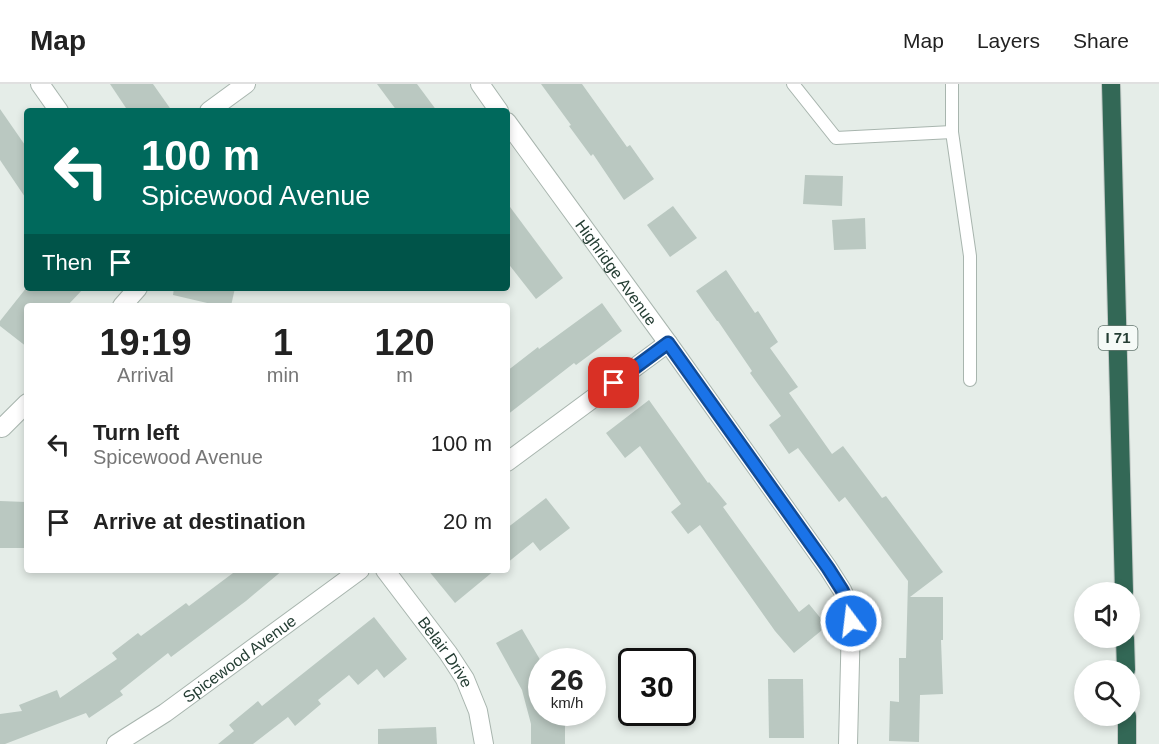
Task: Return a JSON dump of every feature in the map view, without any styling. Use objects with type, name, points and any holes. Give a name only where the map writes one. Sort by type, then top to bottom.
[{"type":"highway","name":"I 71","points":[[1111,84],[1124,582]]},
{"type":"highway","points":[[1127,726],[1127,744]]},
{"type":"street","points":[[40,84],[57,108]]},
{"type":"street","points":[[213,108],[246,84]]},
{"type":"street","points":[[480,84],[497,108]]},
{"type":"street","name":"Highridge Avenue","points":[[510,126],[668,343],[842,590],[849,605],[851,621],[848,744]]},
{"type":"street","points":[[125,303],[135,291]]},
{"type":"street","points":[[510,460],[668,343]]},
{"type":"street","points":[[2,428],[24,406]]},
{"type":"street","name":"Spicewood Avenue","points":[[116,744],[165,713],[356,573]]},
{"type":"street","name":"Belair Drive","points":[[387,573],[448,652],[465,679],[478,711],[484,744]]},
{"type":"lane","points":[[793,84],[836,138],[952,132]]},
{"type":"lane","points":[[952,84],[952,132],[970,256],[970,380]]},
{"type":"building","points":[[110,84],[153,84],[170,108],[126,108]]},
{"type":"building","points":[[377,84],[417,84],[435,108],[395,108]]},
{"type":"building","points":[[541,84],[582,84],[627,147],[630,145],[654,179],[624,200]]},
{"type":"building","points":[[0,109],[24,144],[24,196],[0,160]]},
{"type":"building","points":[[805,175],[843,176],[842,206],[803,204]]},
{"type":"building","points":[[673,206],[697,238],[670,257],[647,225]]},
{"type":"building","points":[[510,207],[563,278],[536,299],[510,266]]},
{"type":"building","points":[[865,218],[866,249],[834,250],[832,220]]},
{"type":"building","points":[[726,270],[755,313],[758,311],[778,342],[770,348],[798,387],[789,393],[832,454],[843,446],[882,498],[886,496],[943,572],[910,597],[943,597],[943,640],[941,640],[943,694],[920,695],[919,742],[889,741],[890,701],[899,702],[899,658],[906,658],[908,581],[845,497],[839,502],[798,448],[789,454],[769,425],[781,416],[696,291]]},
{"type":"building","points":[[24,291],[81,291],[70,303],[24,303],[24,345],[0,326],[0,321]]},
{"type":"building","points":[[174,291],[234,291],[232,303],[207,303],[173,295]]},
{"type":"building","points":[[602,303],[622,331],[576,365],[574,363],[510,413],[510,369],[538,347],[539,349]]},
{"type":"building","points":[[649,400],[708,483],[727,504],[723,507],[799,612],[809,604],[827,626],[794,653],[775,631],[700,525],[688,534],[671,512],[681,504],[640,446],[625,458],[606,433]]},
{"type":"building","points":[[546,498],[570,528],[540,551],[533,542],[510,561],[510,526]]},
{"type":"building","points":[[0,501],[24,502],[24,548],[0,548]]},
{"type":"building","points":[[233,573],[279,573],[171,657],[168,653],[120,691],[123,695],[89,718],[86,713],[0,744],[0,714],[22,711],[19,705],[57,690],[60,698],[117,659],[112,653],[138,633],[141,636],[186,603],[189,606]]},
{"type":"building","points":[[430,573],[491,573],[455,603]]},
{"type":"building","points":[[374,617],[407,659],[384,678],[377,669],[358,685],[349,675],[318,700],[321,704],[295,726],[288,717],[253,744],[218,744],[234,731],[229,725],[258,701],[262,706]]},
{"type":"building","points":[[522,629],[533,648],[528,648],[528,713],[522,690],[496,643]]},
{"type":"building","points":[[768,679],[803,679],[804,738],[769,738]]},
{"type":"building","points":[[531,726],[565,726],[565,744],[531,744]]},
{"type":"building","points":[[436,727],[437,744],[378,744],[378,729]]},
{"type":"route","points":[[614,383],[668,343],[828,568],[849,605],[851,621]]}]
